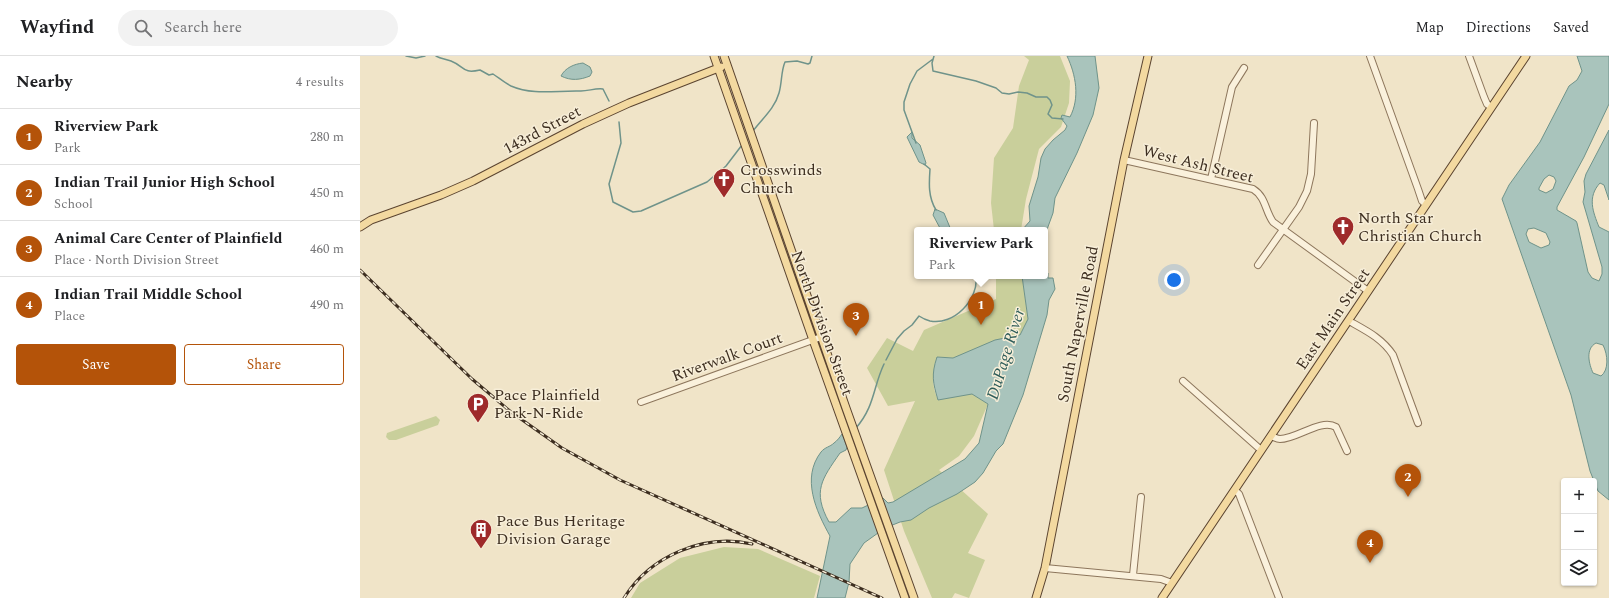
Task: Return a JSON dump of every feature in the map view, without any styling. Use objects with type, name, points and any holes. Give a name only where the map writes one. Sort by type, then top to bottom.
[{"type":"main road","name":"North Division Street","points":[[714,56],[905,598]]},
{"type":"main road","name":"North Division Street","points":[[724,56],[821,338],[914,598]]},
{"type":"main road","name":"South Naperville Road","points":[[1036,598],[1045,568],[1124,160],[1148,56]]},
{"type":"main road","name":"East Main Street","points":[[1162,598],[1526,56]]},
{"type":"main road","name":"143rd Street","points":[[360,227],[371,220],[441,195],[473,181],[616,108],[727,65]]},
{"type":"main road","points":[[765,203],[773,200]]},
{"type":"main road","name":"143rd Street","points":[[360,221],[371,220]]},
{"type":"street","points":[[1370,56],[1422,200],[1426,205]]},
{"type":"street","points":[[1469,56],[1487,104],[1491,107]]},
{"type":"street","points":[[1212,179],[1232,87],[1244,68]]},
{"type":"street","points":[[1258,265],[1299,207],[1307,191],[1311,174],[1314,122]]},
{"type":"street","name":"West Ash Street","points":[[1124,160],[1238,185],[1257,192],[1265,201],[1270,218],[1368,291]]},
{"type":"street","points":[[1349,320],[1381,340],[1390,350],[1418,423]]},
{"type":"street","name":"Riverwalk Court","points":[[640,402],[821,338]]},
{"type":"street","points":[[1183,381],[1261,450]]},
{"type":"street","points":[[1271,436],[1279,439],[1324,425],[1333,425],[1338,429],[1347,451]]},
{"type":"street","points":[[1234,490],[1241,498],[1279,598]]},
{"type":"street","points":[[1133,575],[1141,497]]},
{"type":"street","points":[[1045,568],[1133,575],[1161,579],[1172,583]]},
{"type":"green space","points":[[1024,56],[1060,56],[1070,81],[1069,103],[1061,127],[1039,149],[1026,199],[1021,227],[994,227],[991,203],[994,158],[1013,128],[1019,86],[1029,60]]},
{"type":"green space","points":[[996,279],[1022,279],[1028,319],[1020,335],[953,358],[938,357],[934,368],[933,384],[938,400],[963,394],[972,394],[988,404],[974,436],[959,456],[939,470],[988,514],[968,553],[985,560],[969,598],[955,593],[952,598],[932,598],[904,531],[884,470],[915,401],[888,406],[867,368],[887,338],[913,351],[924,330],[996,299]]},
{"type":"green space","points":[[436,416],[440,420],[438,425],[396,440],[389,440],[386,437],[387,433]]},
{"type":"green space","points":[[724,547],[758,549],[820,576],[814,598],[631,598],[640,583],[680,558]]},
{"type":"water","points":[[1067,56],[1095,56],[1099,88],[1093,115],[1077,153],[1055,198],[1053,213],[1048,227],[1025,227],[1030,221],[1029,206],[1038,177],[1041,158],[1045,149],[1065,130],[1067,126],[1061,118],[1062,115],[1070,117],[1073,110],[1076,86]]},
{"type":"water","points":[[1577,56],[1609,56],[1609,104],[1584,157],[1557,207],[1557,210],[1576,221],[1588,272],[1592,278],[1599,281],[1602,274],[1602,267],[1583,202],[1585,192],[1584,181],[1586,174],[1609,130],[1609,200],[1604,185],[1600,183],[1596,188],[1592,199],[1592,205],[1599,227],[1609,232],[1609,500],[1598,491],[1597,478],[1593,478],[1590,471],[1571,395],[1502,199],[1509,185],[1540,142],[1569,86],[1577,80],[1582,71]],"holes":[[[1549,175],[1554,177],[1556,181],[1553,189],[1546,193],[1539,190],[1544,179]],[[1534,228],[1546,233],[1550,242],[1549,245],[1541,248],[1529,242],[1526,234],[1528,229]],[[1596,343],[1603,345],[1606,353],[1607,362],[1604,373],[1601,376],[1593,373],[1590,365],[1590,349]]]},
{"type":"water","points":[[583,63],[590,67],[592,72],[590,76],[568,79],[561,76],[570,67]]},
{"type":"water","points":[[912,132],[912,138],[920,145],[926,163],[925,165],[919,162],[907,137]]},
{"type":"water","points":[[935,209],[944,213],[950,227],[939,227],[933,215]]},
{"type":"water","name":"DuPage River","points":[[1053,278],[1055,289],[1049,300],[1047,315],[1023,395],[1003,444],[996,451],[983,473],[975,482],[957,494],[929,508],[911,520],[900,522],[885,528],[864,543],[850,564],[849,582],[845,598],[817,598],[830,536],[816,505],[811,483],[815,462],[821,452],[835,442],[842,434],[847,447],[846,450],[840,453],[828,470],[821,486],[821,502],[829,522],[836,522],[851,508],[862,508],[883,498],[888,503],[893,502],[965,459],[979,443],[988,404],[972,394],[938,400],[933,379],[937,357],[953,358],[995,340],[1020,335],[1028,319],[1022,279]]},
{"type":"waterway","points":[[406,56],[416,58],[425,56]]},
{"type":"waterway","points":[[436,56],[456,63],[464,69],[470,71],[480,70],[489,75],[493,74],[509,85],[520,89],[537,92],[603,89],[609,101]]},
{"type":"waterway","points":[[753,131],[777,98],[785,62],[797,61],[808,64],[810,63],[812,56]]},
{"type":"waterway","points":[[934,56],[932,63],[933,71],[976,81],[996,88],[1002,93],[1009,94],[1018,92],[1027,93],[1036,97],[1047,97],[1052,105],[1048,114],[1052,118],[1063,119]]},
{"type":"waterway","points":[[916,143],[904,110],[904,102],[910,84],[917,71],[933,59]]},
{"type":"waterway","points":[[619,122],[621,143],[609,184],[613,202],[633,212],[641,211],[707,182],[726,166],[742,145]]},
{"type":"waterway","points":[[924,164],[930,169],[930,195],[936,210]]},
{"type":"waterway","points":[[886,360],[897,339],[919,316],[930,321],[939,321],[948,319],[963,309],[969,302],[973,293],[976,285],[976,279]]},
{"type":"waterway","points":[[856,428],[867,412],[884,364]]},
{"type":"railway","points":[[360,270],[472,379],[511,412],[562,448],[620,480],[882,598]]},
{"type":"railway","points":[[624,598],[635,583],[648,570],[680,551],[697,545],[715,542],[734,541],[752,544]]},
{"type":"place","name":"Crosswinds Church","points":[[724,198]]},
{"type":"place","name":"North Star Christian Church","points":[[1343,246]]},
{"type":"place","name":"Riverview Park","points":[[981,325]]},
{"type":"place","name":"Animal Care Center of Plainfield","points":[[856,336]]},
{"type":"place","name":"Pace Plainfield Park-N-Ride","points":[[478,424]]},
{"type":"place","name":"Indian Trail Junior High School","points":[[1408,497]]},
{"type":"place","name":"Pace Bus Heritage Division Garage","points":[[481,550]]},
{"type":"place","name":"Indian Trail Middle School","points":[[1370,563]]}]
